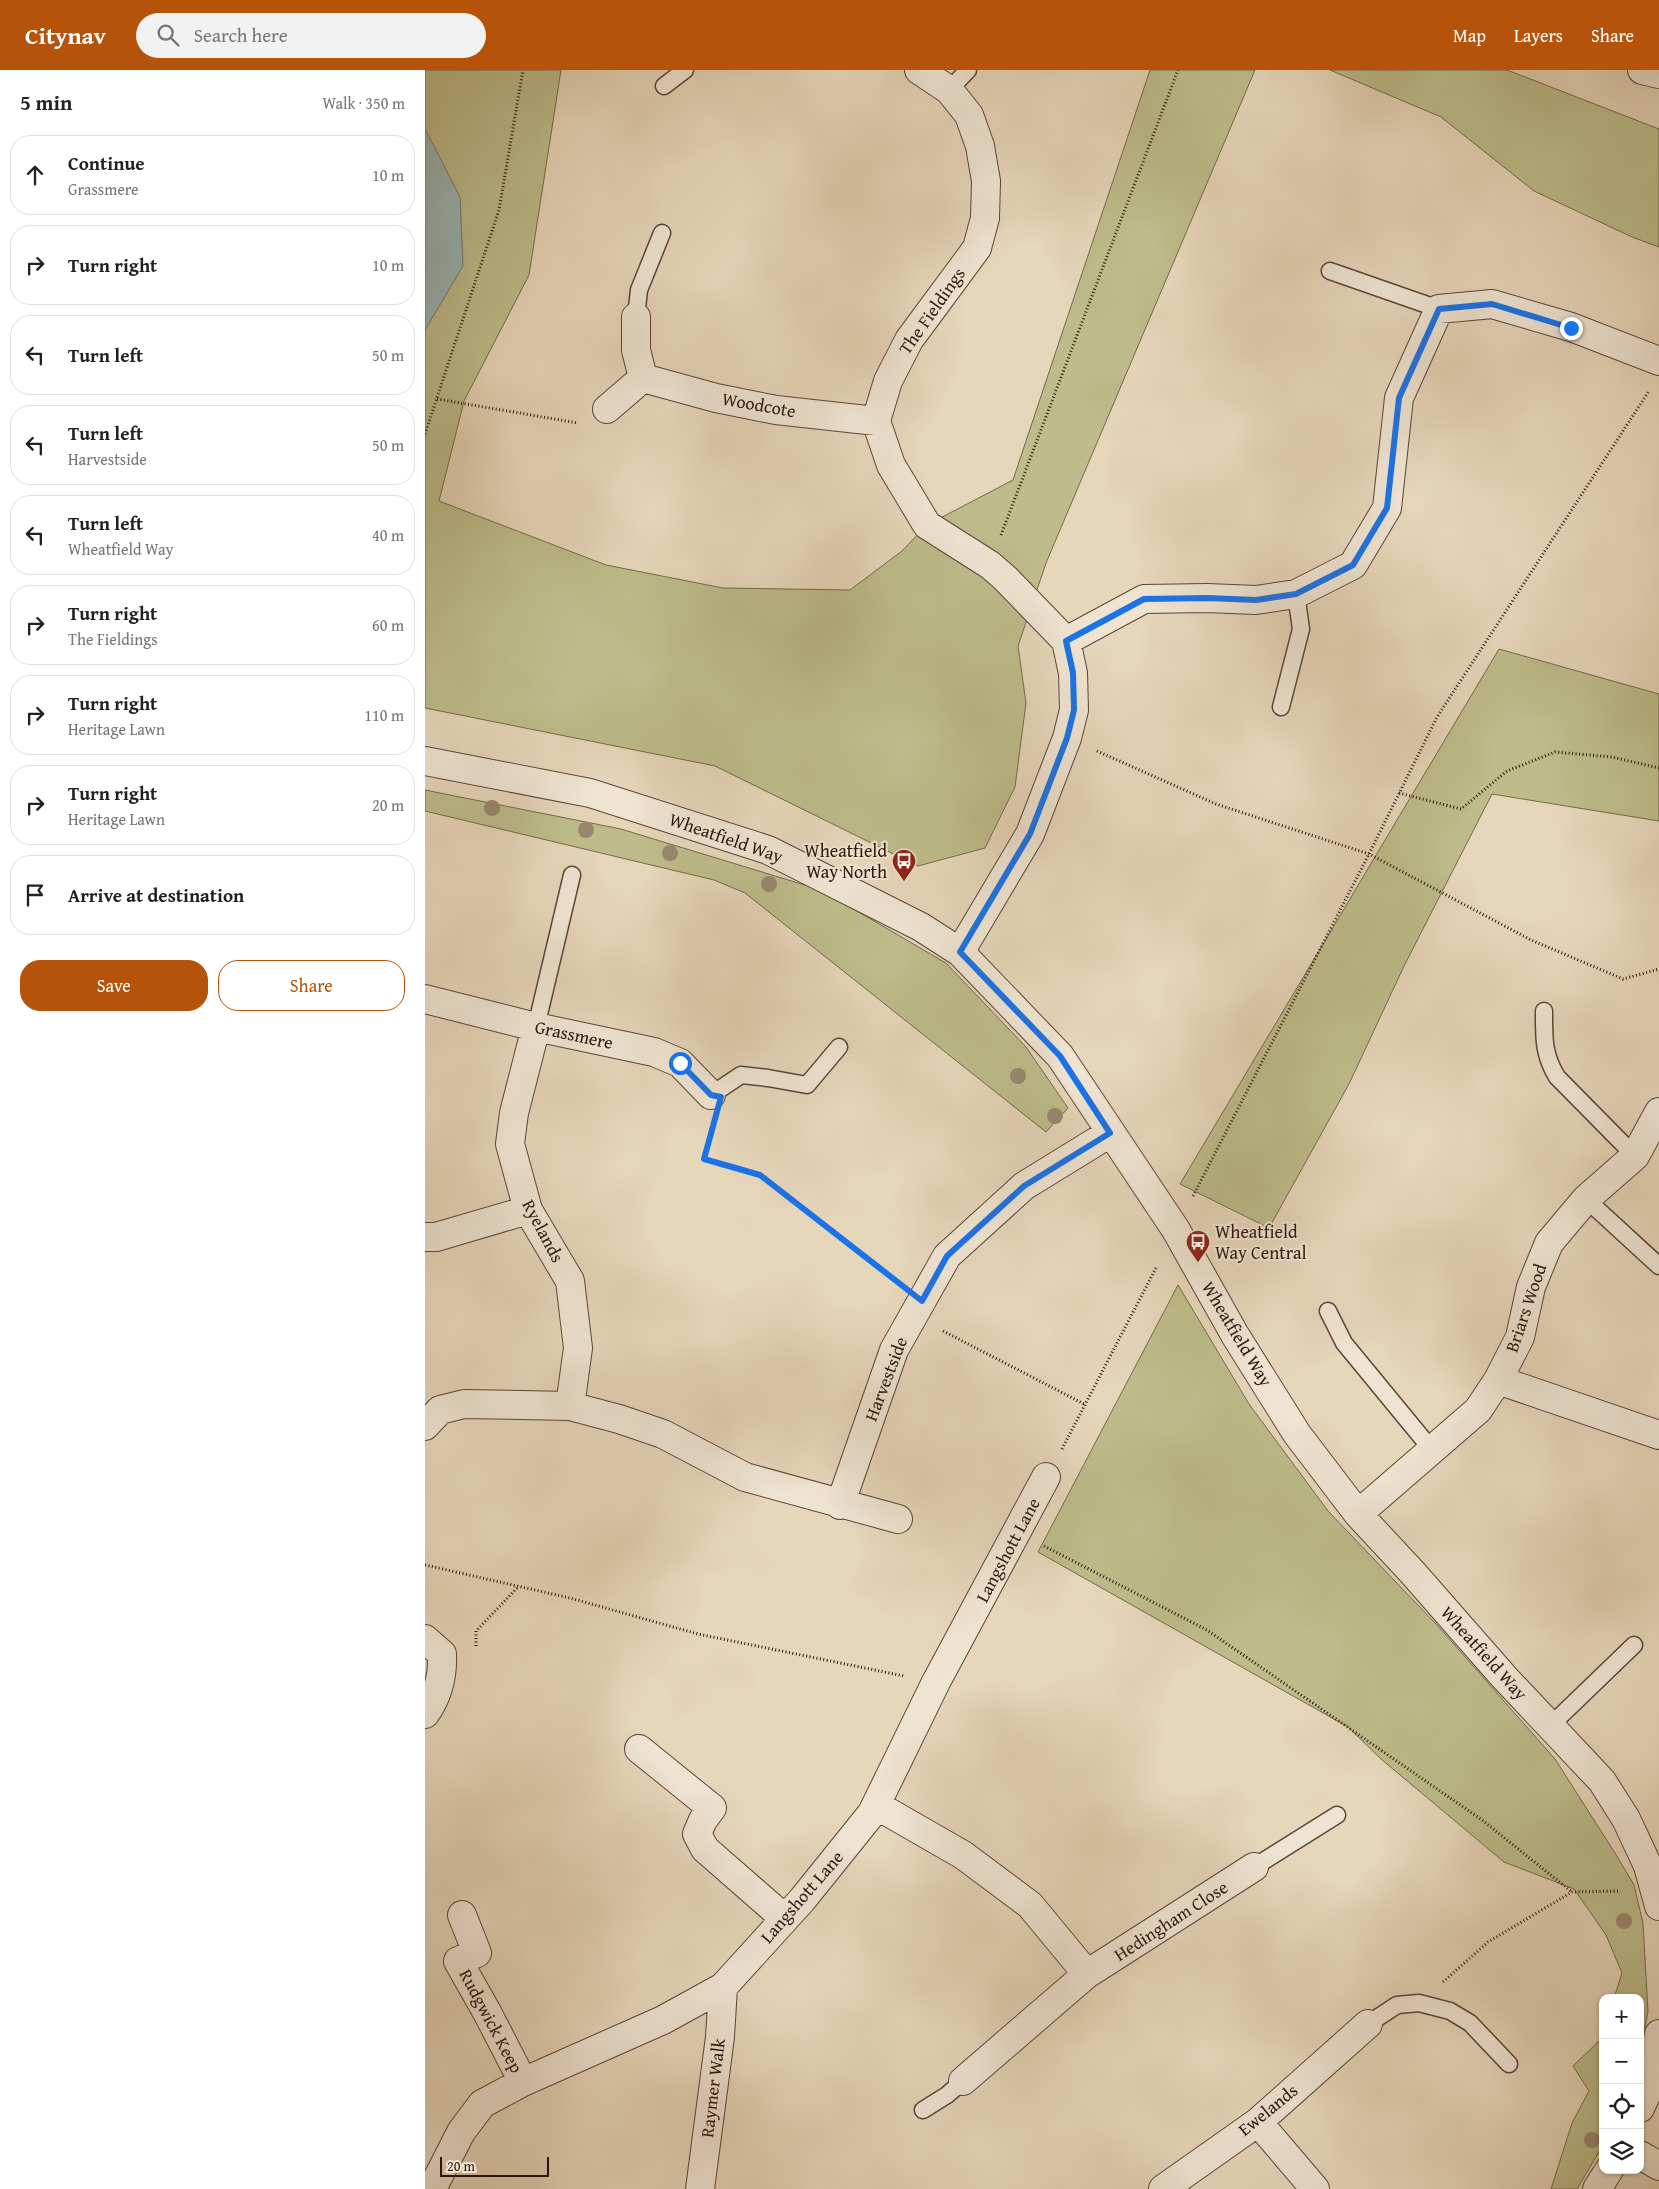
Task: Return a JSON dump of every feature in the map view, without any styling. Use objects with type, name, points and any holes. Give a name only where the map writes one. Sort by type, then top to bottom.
[{"type":"street","name":"The Fieldings","points":[[876,421],[888,381],[909,340],[977,248],[985,218],[986,181],[980,146],[969,115],[949,90],[919,70]]},
{"type":"street","points":[[1642,70],[1659,74]]},
{"type":"street","points":[[1066,641],[1144,599],[1207,598],[1256,600],[1296,594],[1353,565],[1387,508],[1399,398],[1439,309],[1492,304],[1571,328],[1656,372]]},
{"type":"street","points":[[607,409],[643,378],[636,350],[636,317]]},
{"type":"street","name":"Woodcote","points":[[643,378],[716,398],[776,410],[876,421]]},
{"type":"street","points":[[876,421],[891,465],[927,524],[990,565],[1005,578],[1066,641],[1073,673],[1074,710],[1067,738],[1030,834],[960,952]]},
{"type":"street","name":"Wheatfield Way","points":[[425,761],[590,793],[768,850],[921,927],[960,952],[1060,1056],[1175,1230],[1235,1335],[1297,1434],[1358,1514],[1602,1781],[1626,1819],[1648,1866],[1657,1898]]},
{"type":"street","name":"Grassmere","points":[[425,999],[536,1027],[654,1052],[680,1063],[711,1095]]},
{"type":"street","name":"Ryelands","points":[[536,1027],[515,1113],[510,1144],[527,1210],[570,1281],[578,1348],[570,1406]]},
{"type":"street","name":"Briars Wood","points":[[1358,1514],[1478,1410],[1499,1380],[1520,1337],[1531,1287],[1549,1243],[1586,1200],[1635,1156],[1659,1112]]},
{"type":"street","name":"Harvestside","points":[[840,1505],[894,1350],[947,1256],[1024,1186],[1110,1133]]},
{"type":"street","points":[[425,1237],[436,1237],[527,1210]]},
{"type":"street","points":[[1499,1380],[1659,1435]]},
{"type":"street","points":[[425,1426],[440,1410],[464,1404],[570,1406],[619,1419],[663,1434],[745,1477],[898,1520]]},
{"type":"street","name":"Langshott Lane","points":[[432,2189],[461,2132],[481,2104],[523,2082],[663,2020],[723,1987],[808,1892],[876,1805],[936,1682],[1046,1478]]},
{"type":"street","points":[[425,1639],[443,1654],[443,1673],[434,1702],[425,1714]]},
{"type":"street","points":[[639,1749],[712,1808],[703,1820],[697,1834],[705,1849],[784,1918]]},
{"type":"street","points":[[876,1805],[963,1855],[1030,1906],[1087,1974]]},
{"type":"street","name":"Hedingham Close","points":[[963,2081],[1087,1974],[1254,1868]]},
{"type":"street","name":"Rudgwick Keep","points":[[462,1915],[477,1953],[458,1961],[523,2082]]},
{"type":"street","name":"Raymer Walk","points":[[700,2189],[720,2037],[723,1987]]},
{"type":"street","name":"Ewelands","points":[[1163,2189],[1258,2122],[1368,2024]]},
{"type":"street","points":[[1644,2100],[1648,2091],[1659,2034]]},
{"type":"street","points":[[1258,2122],[1315,2189]]},
{"type":"street","points":[[1644,2157],[1659,2166]]},
{"type":"street","points":[[1597,2189],[1606,2174]]},
{"type":"lane","points":[[664,86],[685,70]]},
{"type":"lane","points":[[949,90],[968,70]]},
{"type":"lane","points":[[636,317],[639,290],[662,233]]},
{"type":"lane","points":[[1330,271],[1439,309]]},
{"type":"lane","points":[[1281,707],[1301,629],[1296,594]]},
{"type":"lane","points":[[536,1027],[572,875]]},
{"type":"lane","points":[[1544,1010],[1547,1061],[1557,1077],[1635,1156]]},
{"type":"lane","points":[[711,1095],[741,1075],[807,1085],[839,1046]]},
{"type":"lane","points":[[1586,1200],[1659,1266]]},
{"type":"lane","points":[[1328,1312],[1344,1343],[1432,1450]]},
{"type":"lane","points":[[1550,1726],[1634,1645]]},
{"type":"lane","points":[[1254,1868],[1337,1815]]},
{"type":"lane","points":[[1368,2024],[1397,2006],[1419,2003],[1451,2011],[1470,2023],[1509,2064]]},
{"type":"lane","points":[[923,2110],[947,2095],[963,2081]]},
{"type":"path","points":[[425,434],[499,210],[523,70]]},
{"type":"path","points":[[990,565],[1177,70]]},
{"type":"path","points":[[1046,1478],[1369,854],[1437,716],[1656,372]]},
{"type":"path","points":[[437,399],[585,424],[607,409]]},
{"type":"path","points":[[1067,738],[1216,804],[1369,854],[1531,940],[1623,979],[1659,969]]},
{"type":"path","points":[[1399,794],[1461,808],[1507,770],[1555,752],[1612,758],[1659,768]]},
{"type":"path","points":[[711,1095],[721,1097],[704,1159],[760,1175],[918,1308],[1085,1405]]},
{"type":"path","points":[[1017,1532],[1207,1630],[1482,1820],[1572,1892],[1657,1898]]},
{"type":"path","points":[[425,1565],[570,1598],[698,1634],[867,1670],[936,1682]]},
{"type":"path","points":[[1419,2003],[1488,1942],[1572,1892]]},
{"type":"shaded area","points":[[425,70],[561,70],[529,275],[464,401],[439,501],[606,565],[723,588],[850,590],[902,551],[927,525],[1013,480],[1150,70],[1255,70],[1046,563],[1018,646],[1026,703],[1015,787],[985,848],[918,866],[715,766],[425,708]]},
{"type":"shaded area","points":[[1330,70],[1507,70],[1659,129],[1659,247],[1632,237],[1534,191],[1441,117]]},
{"type":"shaded area","points":[[1499,649],[1659,694],[1659,821],[1492,794],[1404,966],[1349,1084],[1269,1228],[1180,1184]]},
{"type":"shaded area","points":[[425,790],[621,829],[821,890],[946,963],[1026,1047],[1068,1108],[1046,1132],[745,893],[714,880],[425,811]]},
{"type":"shaded area","points":[[1178,1285],[1249,1404],[1328,1511],[1437,1625],[1555,1759],[1615,1853],[1634,1885],[1643,1923],[1648,2012],[1644,2030],[1644,1994],[1615,1994],[1622,1973],[1606,1935],[1574,1889],[1504,1862],[1381,1759],[1348,1727],[1038,1552]]},
{"type":"shaded area","points":[[1599,2041],[1599,2152],[1577,2189],[1551,2189],[1572,2123],[1589,2091],[1573,2066]]},
{"type":"water","points":[[425,129],[460,197],[463,266],[425,330]]},
{"type":"place","name":"Wheatfield Way North","points":[[904,882]]},
{"type":"place","name":"Wheatfield Way Central","points":[[1198,1263]]},
{"type":"route","points":[[680,1063],[711,1095],[721,1097],[704,1159],[760,1175],[922,1301],[947,1256],[1024,1186],[1110,1133],[1060,1056],[960,952],[1030,834],[1067,738],[1074,710],[1073,673],[1066,641],[1144,599],[1207,598],[1256,600],[1296,594],[1353,565],[1387,508],[1399,398],[1439,309],[1492,304],[1571,328]]}]
